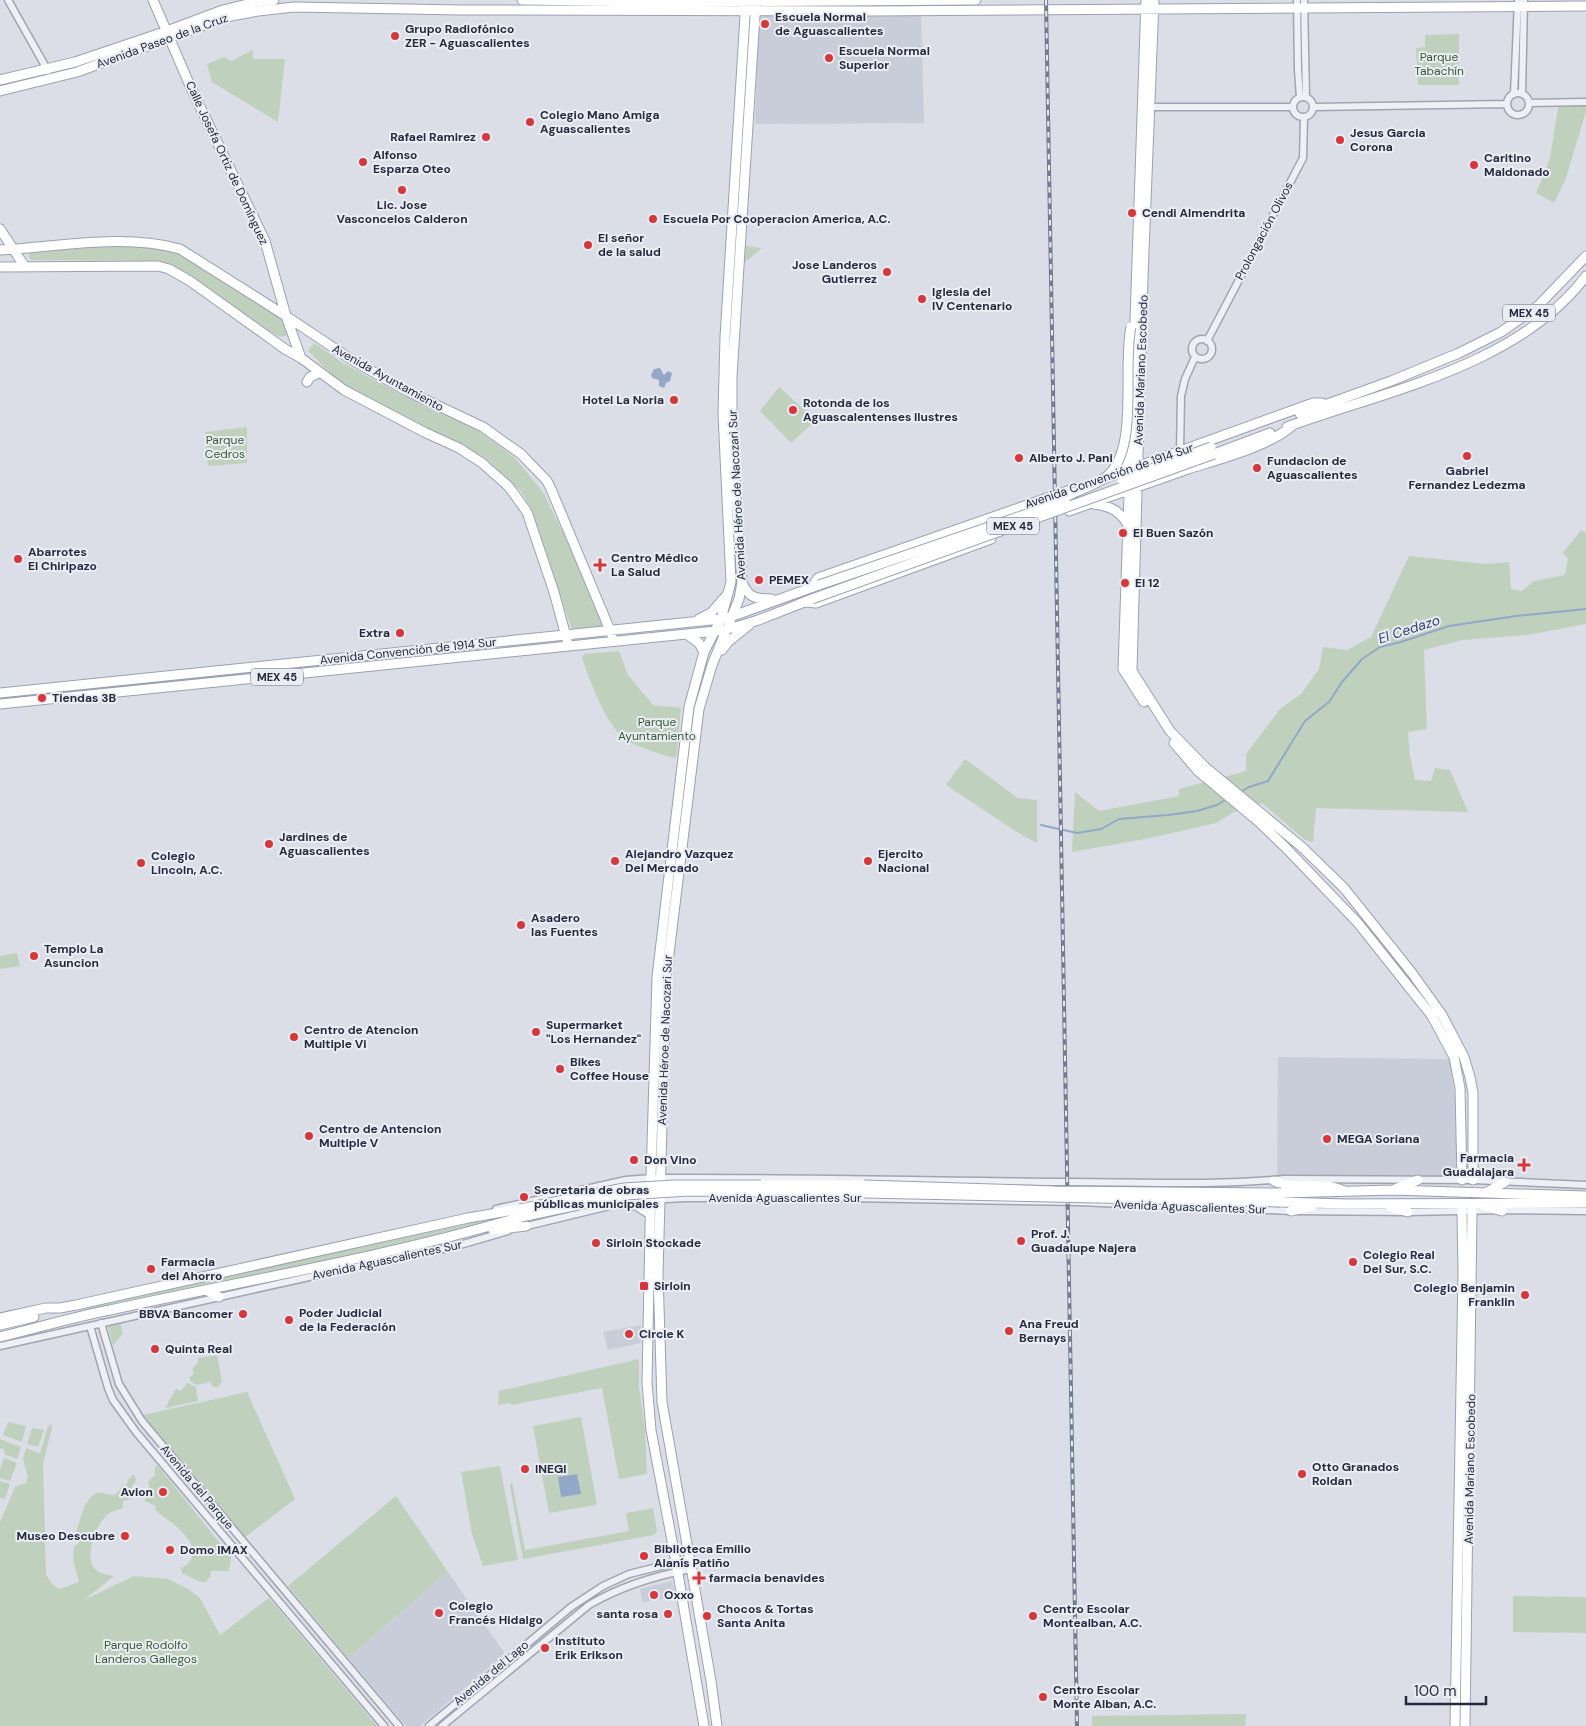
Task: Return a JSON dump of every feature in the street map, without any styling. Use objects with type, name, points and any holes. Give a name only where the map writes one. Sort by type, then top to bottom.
[{"type":"main road","name":"Calle Josefa Ortiz de Domínguez","points":[[153,0],[195,95],[265,241],[286,316],[301,358]]},
{"type":"main road","name":"Avenida Paseo de la Cruz","points":[[0,90],[77,72],[168,35],[223,10],[256,2],[274,0]]},
{"type":"main road","name":"Avenida Paseo de la Cruz","points":[[522,0],[751,4],[1521,3],[1586,6]]},
{"type":"main road","name":"Avenida Paseo de la Cruz","points":[[0,80],[75,62],[226,17],[294,7],[470,10],[976,0]]},
{"type":"main road","name":"Avenida Héroe de Nacozari Sur","points":[[717,1726],[711,1681],[662,1402],[655,1199],[666,978],[699,708],[712,665],[739,599],[742,582],[732,440],[732,376],[751,4]]},
{"type":"main road","name":"Avenida Héroe de Nacozari Sur","points":[[656,1178],[657,977],[689,707],[704,652],[721,619],[731,582],[729,500],[723,414],[725,337],[751,4]]},
{"type":"main road","name":"Avenida Mariano Escobedo","points":[[1150,4],[1150,107],[1140,277],[1133,324],[1131,442],[1138,487],[1132,671],[1170,731],[1202,769]]},
{"type":"main road","name":"Avenida Mariano Escobedo","points":[[1150,4],[1134,468],[1128,491],[1123,669],[1166,733],[1202,769],[1240,801],[1303,848],[1356,902],[1442,1015],[1464,1057],[1470,1077],[1472,1093],[1473,1180]]},
{"type":"main road","points":[[0,229],[25,267]]},
{"type":"main road","name":"Avenida Ayuntamiento","points":[[0,250],[112,242],[164,244],[180,249],[200,260],[352,360],[407,391],[483,428],[521,454],[547,481],[615,642]]},
{"type":"main road","name":"Avenida Convención de 1914 Sur","points":[[0,704],[688,635],[728,629],[1259,433],[1459,353],[1501,332],[1538,306],[1586,256]]},
{"type":"main road","points":[[0,267],[164,267],[190,281],[344,390],[459,448],[482,463],[509,487],[527,512],[554,592],[568,647]]},
{"type":"main road","name":"Avenida Convención de 1914 Sur","points":[[0,693],[721,619],[733,616],[1259,433],[1293,425],[1450,372],[1494,351],[1538,323],[1561,303],[1586,276]]},
{"type":"main road","points":[[1058,503],[1063,498],[1092,486],[1107,476],[1120,460],[1126,430],[1128,352],[1133,324]]},
{"type":"main road","points":[[307,382],[310,377],[319,372]]},
{"type":"main road","name":"Avenida Convención de 1914 Sur","points":[[815,586],[818,578],[1113,476],[1313,403],[1326,405]]},
{"type":"main road","name":"Avenida Convención de 1914 Sur","points":[[809,600],[816,603],[1088,504],[1258,445],[1283,434],[1293,425]]},
{"type":"main road","points":[[1113,476],[1124,459],[1131,442]]},
{"type":"main road","points":[[1137,507],[1143,492],[1156,480]]},
{"type":"main road","points":[[1078,488],[1075,501],[1079,505],[1088,504],[1113,508],[1118,511],[1127,524]]},
{"type":"main road","points":[[1062,493],[1070,500],[1069,511]]},
{"type":"main road","points":[[1017,508],[1025,514],[1025,527]]},
{"type":"main road","points":[[742,582],[745,591],[752,596],[760,599],[780,599]]},
{"type":"main road","points":[[695,621],[711,612],[728,593]]},
{"type":"main road","points":[[712,665],[728,642],[754,621]]},
{"type":"main road","points":[[688,635],[699,643],[704,652]]},
{"type":"main road","name":"Avenida Mariano Escobedo","points":[[1240,801],[1365,930],[1432,1016],[1454,1057],[1461,1097],[1462,1180]]},
{"type":"main road","points":[[660,949],[663,954],[660,969],[662,976],[666,978]]},
{"type":"main road","points":[[771,1199],[798,1195],[808,1188],[801,1181],[779,1178]]},
{"type":"main road","points":[[1393,1190],[1418,1180]]},
{"type":"main road","points":[[1274,1181],[1282,1185],[1334,1186],[1346,1192]]},
{"type":"main road","points":[[1487,1192],[1505,1182]]},
{"type":"main road","name":"Avenida Aguascalientes Sur","points":[[0,1318],[46,1308],[60,1308],[468,1218],[520,1213],[625,1195],[760,1188],[808,1188],[1280,1198],[1324,1203],[1386,1204],[1553,1199],[1586,1196]]},
{"type":"main road","name":"Avenida Aguascalientes Sur","points":[[1280,1198],[1393,1190],[1487,1192],[1586,1202]]},
{"type":"main road","name":"Avenida Héroe de Nacozari Sur","points":[[655,1199],[650,1214],[647,1382],[651,1430],[704,1726]]},
{"type":"main road","points":[[1469,1202],[1502,1211]]},
{"type":"main road","points":[[1291,1211],[1324,1203]]},
{"type":"main road","points":[[619,1204],[636,1205],[650,1214]]},
{"type":"main road","points":[[1386,1204],[1408,1212]]},
{"type":"main road","name":"Avenida Mariano Escobedo","points":[[1455,1726],[1463,1283],[1462,1212]]},
{"type":"main road","name":"Avenida Mariano Escobedo","points":[[1465,1726],[1472,1212]]},
{"type":"main road","name":"Avenida Aguascalientes Sur","points":[[1,1335],[206,1290],[313,1271],[468,1233],[520,1213]]},
{"type":"main road","points":[[468,1233],[526,1226]]},
{"type":"main road","points":[[1462,1238],[1472,1238]]},
{"type":"main road","points":[[206,1290],[219,1297]]},
{"type":"main road","name":"Avenida Aguascalientes Sur","points":[[0,1324],[48,1314],[60,1308]]},
{"type":"main road","name":"Avenida Aguascalientes Sur","points":[[1,1335],[58,1318],[109,1310]]},
{"type":"street","points":[[8,0],[52,78]]},
{"type":"street","points":[[1514,94],[1521,3]]},
{"type":"street","points":[[1521,3],[1522,94],[1529,103],[1528,110],[1519,115],[1512,114],[1507,104],[1510,96],[1522,94]]},
{"type":"street","points":[[1300,4],[1298,70],[1303,97]]},
{"type":"street","points":[[1303,97],[1311,101],[1313,107],[1310,115],[1304,118],[1297,116],[1292,108],[1294,101],[1303,97]]},
{"type":"street","points":[[1529,103],[1586,102]]},
{"type":"street","points":[[1313,107],[1507,104]]},
{"type":"street","points":[[1150,107],[1292,108]]},
{"type":"street","name":"Prolongación Olivos","points":[[1207,341],[1303,158],[1304,118]]},
{"type":"street","points":[[1198,340],[1207,341],[1212,349],[1210,355],[1201,359],[1195,356],[1192,351],[1193,344],[1198,340]]},
{"type":"street","points":[[1180,452],[1181,396],[1185,379],[1195,356]]},
{"type":"street","name":"Avenida Aguascalientes Sur","points":[[468,1218],[514,1204],[626,1180],[656,1178],[1237,1183],[1294,1179],[1473,1180],[1586,1185]]},
{"type":"street","points":[[672,1178],[666,1184],[665,1191],[674,1198]]},
{"type":"street","points":[[626,1180],[634,1187],[636,1194],[630,1202]]},
{"type":"street","points":[[1114,1182],[1114,1204]]},
{"type":"street","name":"Avenida Aguascalientes Sur","points":[[0,1346],[219,1297],[313,1271],[452,1247],[526,1226],[619,1204],[655,1199],[850,1198],[1114,1204],[1291,1211],[1586,1211]]},
{"type":"street","name":"Avenida del Parque","points":[[101,1323],[119,1384],[142,1421],[399,1726]]},
{"type":"street","name":"Avenida del Parque","points":[[90,1326],[113,1400],[136,1432],[384,1726]]},
{"type":"street","name":"Avenida del Lago","points":[[429,1726],[571,1607],[603,1586],[629,1574],[690,1564]]},
{"type":"street","name":"Avenida del Lago","points":[[442,1726],[589,1605],[605,1596],[677,1567]]},
{"type":"shaded area","points":[[921,13],[924,123],[755,124],[759,14]]},
{"type":"shaded area","points":[[1278,1057],[1450,1059],[1455,1098],[1457,1177],[1277,1177]]},
{"type":"shaded area","points":[[641,1325],[641,1343],[608,1350],[603,1332]]},
{"type":"shaded area","name":"Colegio Francés Hidalgo","points":[[448,1572],[505,1654],[420,1726],[406,1726],[348,1658]]},
{"type":"shaded area","points":[[672,1581],[676,1597],[642,1602],[640,1589]]},
{"type":"green space","name":"Parque Tabachín","points":[[1459,34],[1459,85],[1418,85],[1416,48],[1425,47],[1425,35]]},
{"type":"green space","points":[[253,50],[253,59],[285,59],[278,122],[212,82],[207,64],[224,57],[231,61]]},
{"type":"green space","points":[[1559,102],[1586,102],[1586,111],[1566,178],[1554,203],[1536,193],[1550,158]]},
{"type":"green space","points":[[117,246],[165,248],[200,263],[279,317],[286,326],[287,335],[278,336],[224,302],[182,271],[158,261],[31,260],[29,257],[29,254],[33,252]]},
{"type":"green space","points":[[744,246],[762,248],[744,263]]},
{"type":"green space","points":[[314,343],[343,363],[402,395],[479,431],[515,458],[543,492],[574,555],[605,626],[572,630],[532,510],[521,491],[485,458],[456,442],[360,397],[341,384],[308,351]]},
{"type":"green space","points":[[779,387],[816,420],[791,443],[760,411]]},
{"type":"green space","name":"Parque Cedros","points":[[247,427],[247,463],[208,466],[205,432]]},
{"type":"green space","points":[[1581,530],[1586,533],[1586,624],[1527,635],[1463,640],[1424,650],[1427,729],[1408,732],[1415,780],[1431,781],[1435,768],[1450,770],[1468,812],[1316,808],[1313,842],[1305,840],[1262,803],[1234,812],[1216,823],[1150,838],[1072,852],[1075,792],[1099,811],[1179,796],[1179,789],[1246,771],[1246,754],[1280,709],[1301,694],[1319,669],[1323,647],[1347,650],[1371,637],[1409,556],[1486,564],[1509,562],[1511,589],[1522,591],[1534,581],[1565,575],[1568,559],[1563,553]]},
{"type":"green space","name":"Parque Ayuntamiento","points":[[619,651],[628,675],[653,705],[681,708],[677,755],[674,758],[635,745],[626,740],[605,714],[582,658],[584,654]]},
{"type":"green space","points":[[965,759],[1018,798],[1037,800],[1037,843],[1020,834],[946,785]]},
{"type":"green space","points":[[17,953],[20,966],[0,969],[0,956]]},
{"type":"green space","points":[[521,1213],[471,1228],[126,1304],[74,1312],[125,1297],[473,1220]]},
{"type":"green space","points":[[120,1322],[123,1334],[113,1345],[108,1326]]},
{"type":"green space","points":[[217,1355],[222,1381],[218,1387],[213,1387],[211,1382],[196,1385],[190,1381],[189,1378],[194,1373],[192,1370],[198,1362],[198,1358]]},
{"type":"green space","points":[[639,1359],[639,1387],[645,1430],[647,1474],[619,1479],[602,1388],[511,1405],[510,1403],[498,1405],[499,1391]]},
{"type":"green space","points":[[187,1383],[196,1387],[198,1401],[165,1408],[176,1389],[181,1391]]},
{"type":"green space","points":[[247,1392],[295,1499],[244,1538],[143,1415]]},
{"type":"green space","points":[[581,1417],[597,1505],[549,1513],[533,1426]]},
{"type":"green space","points":[[8,1422],[26,1426],[22,1442],[3,1435]]},
{"type":"green space","name":"Parque Rodolfo Landeros Gallegos","points":[[51,1423],[52,1428],[43,1464],[46,1575],[54,1586],[60,1589],[79,1582],[73,1559],[74,1547],[79,1542],[80,1534],[76,1532],[87,1502],[94,1494],[115,1494],[122,1485],[126,1486],[128,1480],[134,1474],[136,1480],[132,1486],[131,1499],[123,1501],[123,1508],[110,1513],[104,1518],[96,1531],[91,1546],[90,1554],[93,1566],[102,1573],[114,1576],[84,1600],[134,1576],[168,1579],[188,1589],[200,1598],[220,1635],[269,1598],[377,1726],[0,1726],[0,1522],[15,1487],[26,1483],[28,1477],[23,1459],[26,1448],[40,1453]]},
{"type":"green space","points":[[32,1428],[44,1430],[38,1447],[27,1444]]},
{"type":"green space","points":[[0,1439],[21,1447],[17,1459],[4,1454],[5,1450],[0,1448]]},
{"type":"green space","points":[[4,1458],[17,1463],[10,1481],[0,1478],[0,1470]]},
{"type":"green space","points":[[158,1466],[231,1557],[229,1571],[211,1571],[210,1577],[205,1582],[182,1574],[181,1568],[188,1564],[192,1557],[191,1543],[181,1530],[155,1510],[156,1506],[145,1501],[145,1495],[150,1489],[148,1482],[155,1475],[155,1468]]},
{"type":"green space","points":[[500,1466],[518,1560],[483,1566],[472,1534],[461,1472]]},
{"type":"green space","points":[[0,1481],[10,1484],[5,1499],[0,1498]]},
{"type":"green space","points":[[512,1482],[525,1550],[629,1531],[626,1513],[653,1508],[657,1531],[654,1535],[523,1559],[510,1486]]},
{"type":"green space","points":[[396,1496],[448,1572],[348,1658],[288,1586]]},
{"type":"green space","points":[[1513,1596],[1586,1597],[1586,1633],[1513,1632]]},
{"type":"green space","points":[[1246,1714],[1245,1726],[1092,1726],[1092,1716]]},
{"type":"water","points":[[660,368],[664,375],[668,371],[672,373],[670,381],[666,383],[664,388],[659,386],[659,380],[652,378],[651,375],[654,369]]},
{"type":"water","points":[[577,1474],[581,1494],[561,1497],[558,1477]]},
{"type":"waterway","name":"El Cedazo","points":[[1240,792],[1268,781],[1305,721],[1329,702],[1342,682],[1362,659],[1380,647],[1449,626],[1516,616],[1586,609]]},
{"type":"waterway","name":"El Cedazo","points":[[1041,825],[1077,833],[1101,829],[1119,819],[1197,811],[1217,805],[1227,799]]},
{"type":"railway","points":[[1046,0],[1077,1726]]},
{"type":"place","name":"Escuela Normal de Aguascalientes","points":[[765,24]]},
{"type":"place","name":"Grupo Radiofónico ZER - Aguascalientes","points":[[395,36]]},
{"type":"place","name":"Escuela Normal Superior","points":[[829,58]]},
{"type":"place","name":"Colegio Mano Amiga Aguascalientes","points":[[530,122]]},
{"type":"place","name":"Rafael Ramirez","points":[[486,137]]},
{"type":"place","name":"Jesus Garcia Corona","points":[[1340,140]]},
{"type":"place","name":"Alfonso Esparza Oteo","points":[[363,162]]},
{"type":"place","name":"Caritino Maldonado","points":[[1474,165]]},
{"type":"place","name":"Lic. Jose Vasconcelos Calderon","points":[[402,190]]},
{"type":"place","name":"Cendi Almendrita","points":[[1132,213]]},
{"type":"place","name":"Escuela Por Cooperacion America, A.C.","points":[[653,219]]},
{"type":"place","name":"El señor de la salud","points":[[588,245]]},
{"type":"place","name":"Jose Landeros Gutierrez","points":[[887,272]]},
{"type":"place","name":"Iglesia del IV Centenario","points":[[922,299]]},
{"type":"place","name":"Hotel La Noria","points":[[674,400]]},
{"type":"place","name":"Rotonda de los Aguascalentenses Ilustres","points":[[793,410]]},
{"type":"place","name":"Gabriel Fernandez Ledezma","points":[[1467,456]]},
{"type":"place","name":"Alberto J. Pani","points":[[1019,458]]},
{"type":"place","name":"Fundacion de Aguascalientes","points":[[1257,468]]},
{"type":"place","name":"El Buen Sazón","points":[[1123,533]]},
{"type":"place","name":"Abarrotes El Chiripazo","points":[[18,559]]},
{"type":"place","name":"Centro Médico La Salud","points":[[600,565]]},
{"type":"place","name":"PEMEX","points":[[759,580]]},
{"type":"place","name":"El 12","points":[[1125,583]]},
{"type":"place","name":"Extra","points":[[400,633]]},
{"type":"place","name":"Tiendas 3B","points":[[42,698]]},
{"type":"place","name":"Jardines de Aguascalientes","points":[[269,844]]},
{"type":"place","name":"Alejandro Vazquez Del Mercado","points":[[615,861]]},
{"type":"place","name":"Ejercito Nacional","points":[[868,861]]},
{"type":"place","name":"Colegio Lincoln, A.C.","points":[[141,863]]},
{"type":"place","name":"Asadero las Fuentes","points":[[521,925]]},
{"type":"place","name":"Templo La Asuncion","points":[[34,956]]},
{"type":"place","name":"Supermarket \"Los Hernandez\"","points":[[536,1032]]},
{"type":"place","name":"Centro de Atencion Multiple Vi","points":[[294,1037]]},
{"type":"place","name":"Bikes Coffee House","points":[[560,1069]]},
{"type":"place","name":"Centro de Antencion Multiple V","points":[[309,1136]]},
{"type":"place","name":"MEGA Soriana","points":[[1327,1139]]},
{"type":"place","name":"Don Vino","points":[[634,1160]]},
{"type":"place","name":"Farmacia Guadalajara","points":[[1524,1165]]},
{"type":"place","name":"Secretaria de obras públicas municipales","points":[[524,1197]]},
{"type":"place","name":"Prof. J. Guadalupe Najera","points":[[1021,1241]]},
{"type":"place","name":"Sirloin Stockade","points":[[596,1243]]},
{"type":"place","name":"Colegio Real Del Sur, S.C.","points":[[1353,1262]]},
{"type":"place","name":"Farmacia del Ahorro","points":[[151,1269]]},
{"type":"place","name":"Sirloin","points":[[644,1286]]},
{"type":"place","name":"Colegio Benjamin Franklin","points":[[1525,1295]]},
{"type":"place","name":"BBVA Bancomer","points":[[243,1314]]},
{"type":"place","name":"Poder Judicial de la Federación","points":[[289,1320]]},
{"type":"place","name":"Ana Freud Bernays","points":[[1009,1331]]},
{"type":"place","name":"Circle K","points":[[629,1334]]},
{"type":"place","name":"Quinta Real","points":[[155,1349]]},
{"type":"place","name":"INEGI","points":[[525,1469]]},
{"type":"place","name":"Otto Granados Roldan","points":[[1302,1474]]},
{"type":"place","name":"Avion","points":[[163,1492]]},
{"type":"place","name":"Museo Descubre","points":[[125,1536]]},
{"type":"place","name":"Domo IMAX","points":[[170,1550]]},
{"type":"place","name":"Biblioteca Emilio Alanís Patiño","points":[[644,1556]]},
{"type":"place","name":"farmacia benavides","points":[[699,1578]]},
{"type":"place","name":"Oxxo","points":[[654,1595]]},
{"type":"place","name":"Colegio Francés Hidalgo","points":[[439,1613]]},
{"type":"place","name":"santa rosa","points":[[668,1614]]},
{"type":"place","name":"Chocos & Tortas Santa Anita","points":[[707,1616]]},
{"type":"place","name":"Centro Escolar Montealban, A.C.","points":[[1033,1616]]},
{"type":"place","name":"Instituto Erik Erikson","points":[[545,1648]]},
{"type":"place","name":"Centro Escolar Monte Alban, A.C.","points":[[1043,1697]]}]
